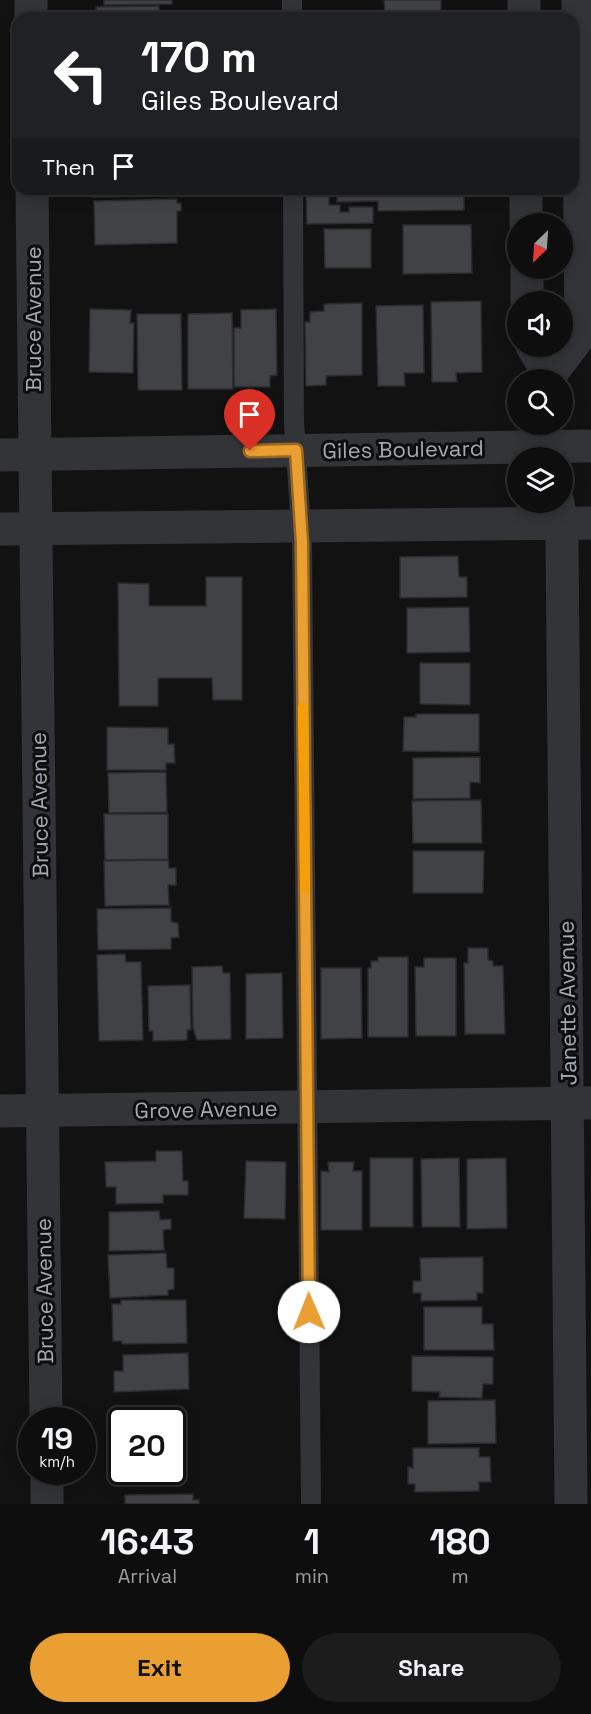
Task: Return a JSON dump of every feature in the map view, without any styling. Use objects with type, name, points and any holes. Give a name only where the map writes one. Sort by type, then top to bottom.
[{"type":"street","points":[[556,369],[581,334],[579,111]]},
{"type":"street","name":"Bruce Avenue","points":[[32,195],[46,1407]]},
{"type":"street","points":[[526,195],[526,213]]},
{"type":"street","name":"Giles Boulevard","points":[[0,455],[553,443],[591,446]]},
{"type":"street","points":[[0,530],[300,527],[570,516]]},
{"type":"street","name":"Janette Avenue","points":[[570,516],[579,1103],[571,1504]]},
{"type":"street","name":"Grove Avenue","points":[[0,1111],[579,1103]]},
{"type":"street","points":[[47,1485],[47,1504]]},
{"type":"lane","points":[[293,195],[294,422],[300,527],[311,1504]]},
{"type":"building","points":[[104,0],[172,0],[172,4],[104,5]]},
{"type":"building","points":[[384,0],[441,0],[441,12],[385,12]]},
{"type":"building","points":[[159,6],[159,12],[96,12],[96,7]]},
{"type":"building","points":[[92,195],[172,196],[92,197]]},
{"type":"building","points":[[306,195],[329,195],[329,205],[340,205],[340,212],[349,212],[349,207],[373,207],[373,223],[307,224]]},
{"type":"building","points":[[337,195],[464,195],[464,210],[378,211],[378,201],[337,202]]},
{"type":"building","points":[[177,199],[177,203],[181,203],[181,211],[177,211],[177,243],[95,245],[94,201]]},
{"type":"building","points":[[403,225],[471,225],[472,273],[403,274]]},
{"type":"building","points":[[324,229],[371,229],[371,268],[325,268]]},
{"type":"building","points":[[481,301],[482,372],[456,373],[457,382],[432,382],[431,302]]},
{"type":"building","points":[[362,303],[362,375],[326,376],[326,385],[306,386],[305,322],[310,322],[310,312],[324,311],[324,304]]},
{"type":"building","points":[[423,305],[424,373],[404,373],[405,386],[378,386],[376,306]]},
{"type":"building","points":[[90,309],[131,310],[130,323],[134,323],[133,373],[89,372]]},
{"type":"building","points":[[276,309],[277,375],[270,376],[270,387],[234,387],[234,328],[241,328],[241,310]]},
{"type":"building","points":[[232,313],[233,389],[188,389],[188,314]]},
{"type":"building","points":[[137,314],[181,314],[182,390],[138,390]]},
{"type":"building","points":[[458,556],[459,577],[467,577],[467,597],[400,598],[400,557]]},
{"type":"building","points":[[206,577],[242,577],[242,700],[213,700],[212,678],[158,678],[158,706],[119,706],[118,583],[149,584],[149,606],[206,606]]},
{"type":"building","points":[[469,607],[470,652],[407,653],[407,608]]},
{"type":"building","points":[[420,663],[470,663],[470,705],[420,704]]},
{"type":"building","points":[[416,714],[479,714],[479,752],[403,751],[404,717],[416,717]]},
{"type":"building","points":[[107,727],[168,728],[168,744],[174,744],[175,763],[166,763],[166,770],[107,770]]},
{"type":"building","points":[[480,757],[480,783],[470,782],[470,798],[413,799],[413,758]]},
{"type":"building","points":[[166,772],[167,812],[109,813],[108,773]]},
{"type":"building","points":[[481,800],[482,843],[413,843],[412,801]]},
{"type":"building","points":[[104,814],[168,814],[168,859],[105,860]]},
{"type":"building","points":[[413,851],[484,851],[483,893],[413,893]]},
{"type":"building","points":[[168,860],[169,868],[176,868],[176,885],[168,885],[169,905],[105,906],[104,861]]},
{"type":"building","points":[[171,908],[171,922],[178,923],[179,937],[171,938],[171,949],[98,950],[97,909]]},
{"type":"building","points":[[468,948],[488,948],[488,960],[493,961],[493,966],[503,966],[505,1034],[465,1034],[464,963],[468,963]]},
{"type":"building","points":[[125,954],[126,962],[141,962],[143,1040],[99,1041],[97,955]]},
{"type":"building","points":[[378,957],[408,957],[408,1037],[368,1037],[368,968],[371,968],[371,961],[378,961]]},
{"type":"building","points":[[424,958],[456,958],[456,1036],[416,1036],[415,967],[424,967]]},
{"type":"building","points":[[222,966],[223,973],[230,973],[231,1039],[197,1040],[193,1028],[192,967]]},
{"type":"building","points":[[321,968],[361,968],[362,1038],[321,1039]]},
{"type":"building","points":[[282,973],[283,1038],[246,1039],[246,974]]},
{"type":"building","points":[[190,985],[191,1030],[187,1030],[187,1040],[153,1041],[153,1031],[149,1031],[148,986]]},
{"type":"building","points":[[156,1151],[182,1151],[183,1181],[188,1181],[188,1195],[163,1195],[163,1203],[116,1204],[116,1187],[106,1187],[105,1162],[156,1161]]},
{"type":"building","points":[[370,1158],[413,1158],[413,1227],[370,1227]]},
{"type":"building","points":[[459,1158],[460,1227],[422,1227],[421,1159]]},
{"type":"building","points":[[506,1158],[507,1228],[467,1229],[467,1159]]},
{"type":"building","points":[[246,1161],[286,1162],[285,1219],[244,1218]]},
{"type":"building","points":[[328,1162],[354,1162],[353,1171],[362,1171],[362,1230],[321,1230],[321,1171],[329,1172]]},
{"type":"building","points":[[159,1211],[160,1220],[171,1219],[171,1229],[163,1230],[164,1250],[109,1251],[109,1212]]},
{"type":"building","points":[[166,1253],[167,1268],[174,1268],[174,1289],[168,1290],[168,1295],[110,1298],[108,1255]]},
{"type":"building","points":[[483,1257],[483,1293],[477,1293],[477,1300],[421,1301],[421,1293],[413,1293],[413,1281],[421,1281],[420,1258]]},
{"type":"building","points":[[121,1300],[186,1300],[187,1343],[122,1344],[122,1341],[113,1341],[112,1304],[121,1304]]},
{"type":"building","points":[[424,1307],[482,1307],[482,1324],[493,1324],[494,1350],[424,1350]]},
{"type":"building","points":[[188,1353],[189,1389],[114,1392],[114,1371],[123,1371],[123,1355]]},
{"type":"building","points":[[412,1356],[493,1357],[493,1384],[483,1384],[482,1398],[439,1397],[440,1392],[412,1391]]},
{"type":"building","points":[[495,1400],[496,1443],[428,1444],[428,1401]]},
{"type":"building","points":[[177,1406],[177,1407],[122,1407]]},
{"type":"building","points":[[413,1448],[479,1448],[479,1457],[490,1457],[491,1482],[479,1482],[479,1491],[415,1492],[415,1484],[408,1484],[408,1467],[413,1468]]},
{"type":"building","points":[[193,1494],[193,1500],[199,1500],[199,1504],[125,1504],[125,1495]]},
{"type":"slow traffic","points":[[303,707],[305,889]]},
{"type":"route","points":[[250,451],[296,450],[302,543],[309,1312]]}]
